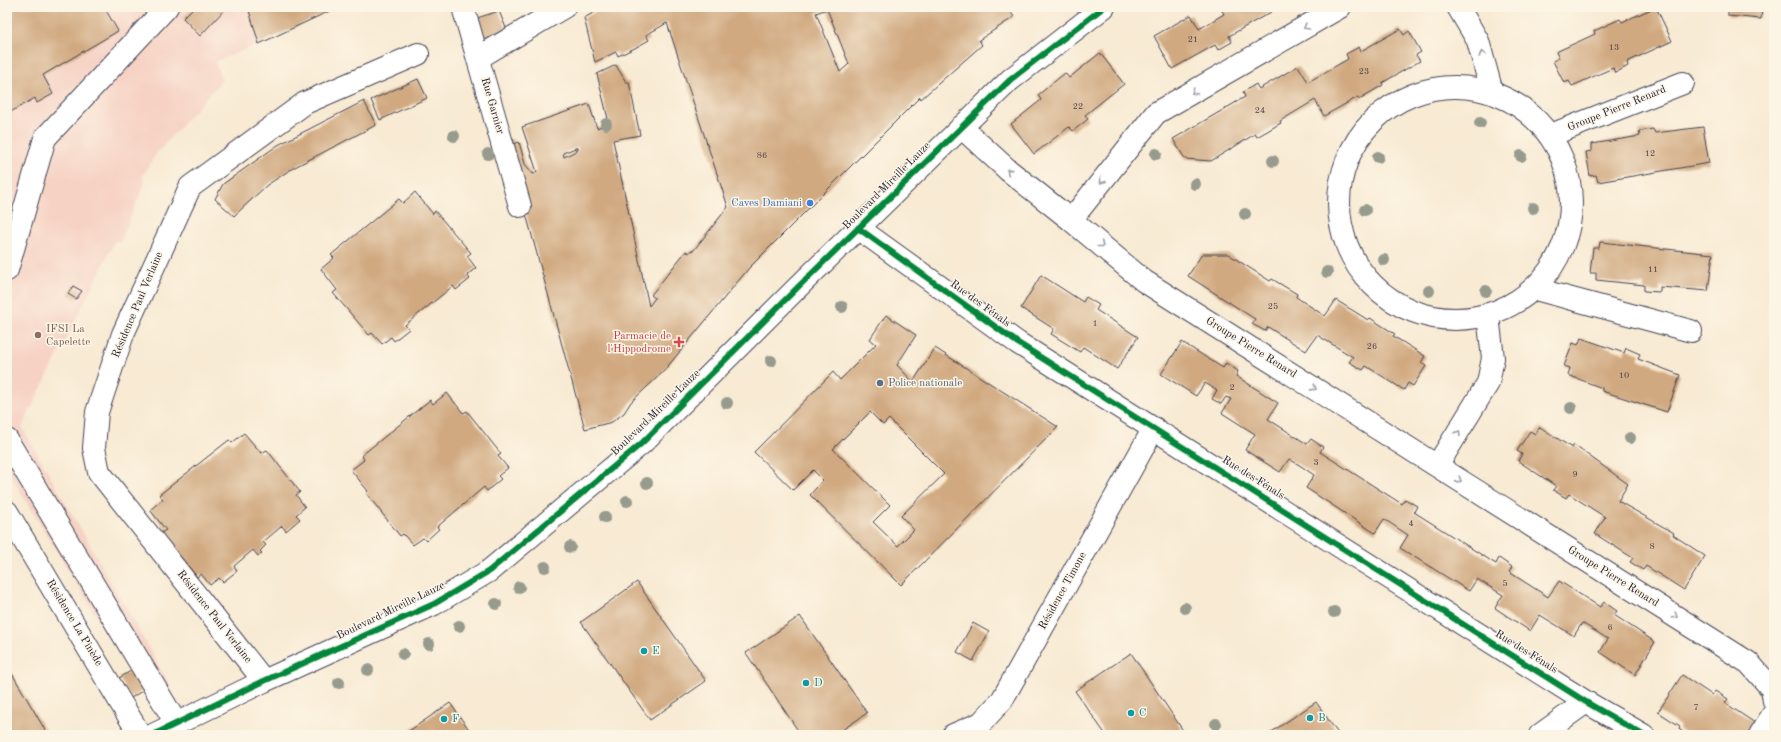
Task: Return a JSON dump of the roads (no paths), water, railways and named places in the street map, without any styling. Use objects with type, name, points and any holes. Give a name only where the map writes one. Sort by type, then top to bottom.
[{"type":"street","points":[[7,270],[44,138],[167,7]]},
{"type":"street","name":"Rue Garnier","points":[[463,7],[520,206]]},
{"type":"street","points":[[478,58],[564,7]]},
{"type":"street","name":"Boulevard Mireille Lauze","points":[[152,735],[264,681],[434,604],[489,571],[642,443],[858,228],[1010,80],[1104,7]]},
{"type":"street","points":[[1071,220],[1156,114],[1340,7]]},
{"type":"street","points":[[1458,7],[1478,42],[1492,92]]},
{"type":"street","name":"Résidence Paul Verlaine","points":[[264,681],[99,472],[94,448],[97,412],[123,334],[190,187],[305,103],[418,54]]},
{"type":"street","name":"Groupe Pierre Renard","points":[[1551,135],[1682,83]]},
{"type":"street","points":[[1463,86],[1492,92],[1526,110],[1551,135],[1568,172],[1572,195],[1567,238],[1535,289],[1488,316],[1433,319],[1395,305],[1373,288],[1350,257],[1337,209],[1342,169],[1356,140],[1376,115],[1422,90],[1463,86]]},
{"type":"street","name":"Groupe Pierre Renard","points":[[961,127],[1008,170],[1144,281],[1749,663],[1772,689],[1774,701]]},
{"type":"street","name":"Rue des Fénals","points":[[858,228],[1018,343],[1586,702],[1643,735]]},
{"type":"street","points":[[1535,289],[1691,330]]},
{"type":"street","points":[[1437,466],[1488,383],[1493,358],[1488,316]]},
{"type":"street","name":"Résidence Timone","points":[[953,735],[981,723],[1002,700],[1154,428]]},
{"type":"street","points":[[7,440],[159,692],[176,723]]},
{"type":"street","name":"Résidence La Pinède","points":[[7,512],[140,735]]},
{"type":"street","points":[[1540,735],[1586,702]]},
{"type":"street","points":[[1760,735],[1774,713]]},
{"type":"place","name":"Caves Damiani","points":[[810,203]]},
{"type":"place","name":"IFSI La Capelette","points":[[38,335]]},
{"type":"place","name":"Parmacie de l'Hippodrome","points":[[679,342]]},
{"type":"place","name":"Police nationale","points":[[880,383]]},
{"type":"place","name":"E","points":[[644,651]]},
{"type":"place","name":"D","points":[[806,683]]},
{"type":"place","name":"C","points":[[1131,713]]},
{"type":"place","name":"B","points":[[1310,718]]},
{"type":"place","name":"F","points":[[444,719]]}]
